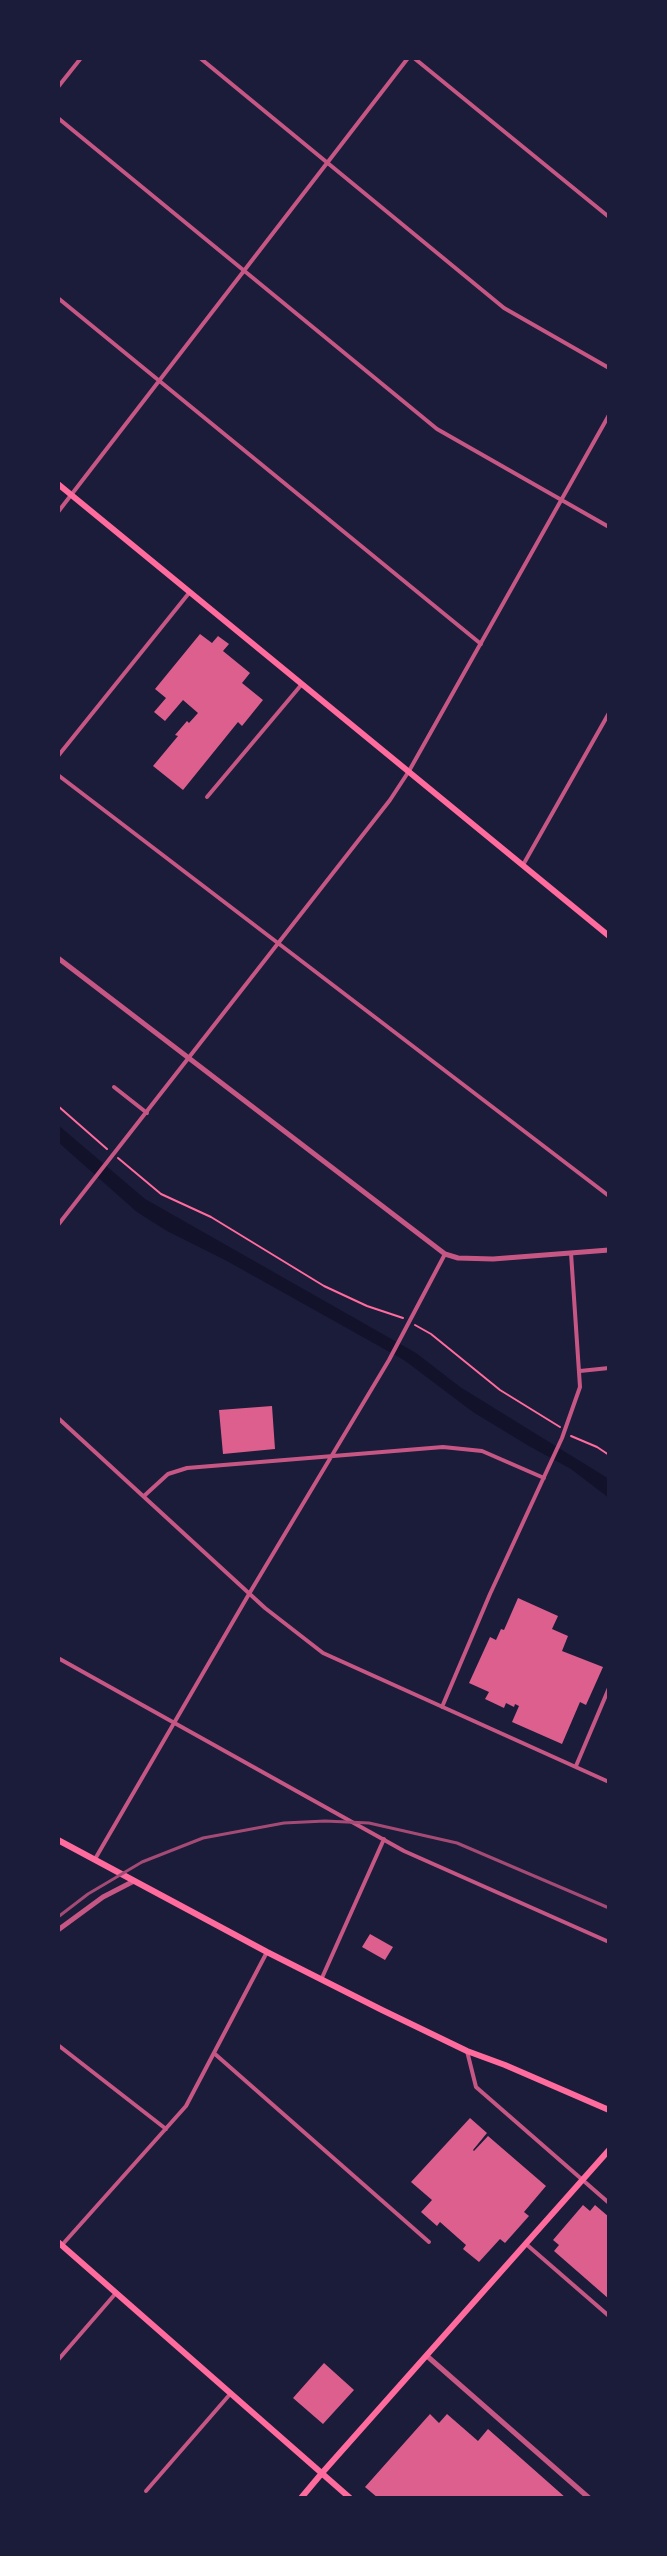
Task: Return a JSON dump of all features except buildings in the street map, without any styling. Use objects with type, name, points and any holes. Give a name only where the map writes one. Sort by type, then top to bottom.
[{"type":"main road","points":[[58,484],[609,936]]},
{"type":"main road","points":[[58,1840],[321,1980],[467,2051],[609,2110]]},
{"type":"main road","points":[[301,2498],[609,2150]]},
{"type":"main road","points":[[60,2244],[350,2498]]},
{"type":"street","points":[[58,87],[81,58]]},
{"type":"street","points":[[200,58],[504,308],[609,368]]},
{"type":"street","points":[[58,512],[408,58]]},
{"type":"street","points":[[414,58],[609,217]]},
{"type":"street","points":[[58,118],[437,429],[609,527]]},
{"type":"street","points":[[58,298],[481,644]]},
{"type":"street","points":[[58,1225],[390,800],[609,415]]},
{"type":"street","points":[[58,756],[190,592]]},
{"type":"street","points":[[207,797],[302,684]]},
{"type":"street","points":[[523,865],[609,713]]},
{"type":"street","points":[[58,775],[609,1196]]},
{"type":"street","points":[[58,958],[445,1254],[458,1258],[493,1259],[609,1250]]},
{"type":"street","points":[[114,1087],[147,1113]]},
{"type":"street","points":[[442,1707],[562,1438],[580,1387],[571,1253]]},
{"type":"street","points":[[95,1859],[389,1360],[445,1254]]},
{"type":"street","points":[[580,1371],[609,1368]]},
{"type":"street","points":[[58,1418],[249,1594],[323,1653],[609,1782]]},
{"type":"street","points":[[144,1496],[175,1470],[443,1447],[463,1447],[497,1456],[544,1478]]},
{"type":"street","points":[[58,1658],[404,1851],[609,1942]]},
{"type":"street","points":[[576,1766],[609,1688]]},
{"type":"street","points":[[321,1980],[384,1839]]},
{"type":"street","points":[[58,1930],[103,1897],[135,1880]]},
{"type":"street","points":[[60,2244],[186,2106],[267,1952]]},
{"type":"street","points":[[58,2045],[166,2129]]},
{"type":"street","points":[[467,2051],[476,2087],[609,2203]]},
{"type":"street","points":[[214,2053],[429,2242]]},
{"type":"street","points":[[526,2244],[609,2316]]},
{"type":"street","points":[[58,2360],[116,2293]]},
{"type":"street","points":[[427,2356],[589,2498]]},
{"type":"street","points":[[146,2491],[231,2393]]},
{"type":"path","points":[[58,1106],[113,1157],[161,1194],[211,1217],[334,1292],[410,1322],[431,1334],[500,1390],[573,1439],[597,1447],[609,1455]]},
{"type":"shaded area","points":[[58,1125],[145,1199],[416,1353],[460,1387],[609,1479],[609,1498],[571,1469],[473,1412],[404,1360],[137,1212],[58,1142]]},
{"type":"railway","points":[[58,1917],[88,1894],[142,1862],[203,1838],[284,1823],[325,1821],[369,1823],[457,1843],[609,1908]]}]
